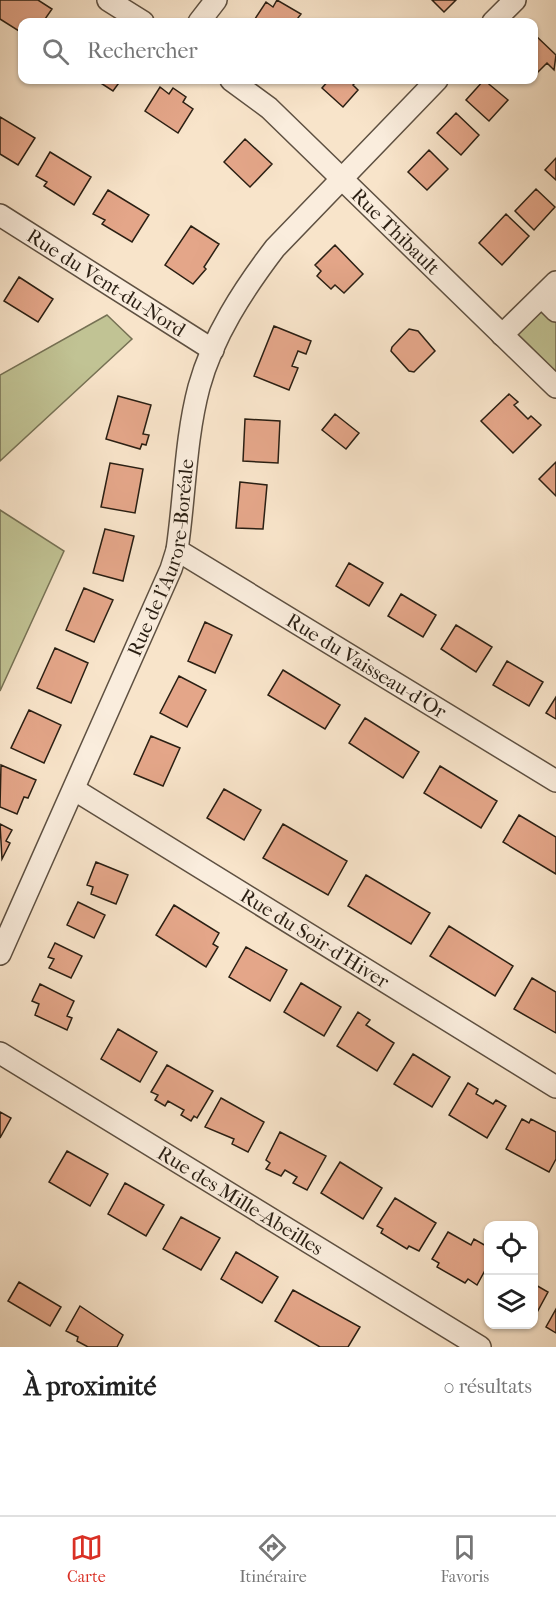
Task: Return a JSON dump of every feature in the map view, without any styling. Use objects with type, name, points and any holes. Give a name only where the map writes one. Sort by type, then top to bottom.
[{"type":"street","points":[[108,0],[137,18]]},
{"type":"street","points":[[203,18],[216,0]]},
{"type":"street","points":[[497,18],[515,0]]},
{"type":"street","name":"Rue Thibault","points":[[236,84],[269,108],[556,387]]},
{"type":"street","name":"Rue de l'Aurore-Boréale","points":[[0,954],[161,594],[177,550],[192,423],[200,386],[213,350],[253,277],[275,248],[433,84]]},
{"type":"street","name":"Rue du Vent-du-Nord","points":[[0,215],[213,350]]},
{"type":"street","points":[[501,334],[551,296]]},
{"type":"street","name":"Rue du Vaisseau-d'Or","points":[[177,550],[556,781]]},
{"type":"street","name":"Rue du Soir-d'Hiver","points":[[75,790],[556,1087]]},
{"type":"street","name":"Rue des Mille-Abeilles","points":[[0,1053],[480,1347]]},
{"type":"green space","points":[[556,282],[556,387],[502,335]]},
{"type":"green space","points":[[107,315],[132,339],[0,461],[0,375]]},
{"type":"green space","points":[[0,510],[64,551],[0,691]]},
{"type":"building","points":[[0,0],[38,0],[52,9],[46,18],[18,18],[18,30],[0,19]]},
{"type":"building","points":[[277,0],[301,14],[298,18],[256,18],[266,2],[273,7]]},
{"type":"building","points":[[432,0],[456,0],[444,12]]},
{"type":"building","points":[[538,38],[556,55],[554,70],[547,63],[538,72]]},
{"type":"building","points":[[102,84],[118,84],[113,91]]},
{"type":"building","points":[[326,84],[354,84],[358,90],[343,107],[322,88]]},
{"type":"building","points":[[480,84],[489,84],[508,100],[489,121],[466,100]]},
{"type":"building","points":[[160,87],[169,94],[173,88],[186,97],[183,102],[193,109],[178,133],[145,111]]},
{"type":"building","points":[[456,113],[479,135],[461,155],[437,133]]},
{"type":"building","points":[[0,117],[35,138],[18,165],[0,154]]},
{"type":"building","points":[[245,139],[272,164],[250,187],[224,162]]},
{"type":"building","points":[[429,150],[448,169],[427,190],[408,172]]},
{"type":"building","points":[[50,152],[91,177],[74,205],[44,186],[47,182],[36,176]]},
{"type":"building","points":[[556,158],[556,180],[545,170]]},
{"type":"building","points":[[536,189],[555,207],[534,230],[515,211]]},
{"type":"building","points":[[108,190],[149,215],[132,242],[102,224],[105,220],[93,214]]},
{"type":"building","points":[[506,214],[529,236],[502,265],[479,243]]},
{"type":"building","points":[[191,226],[219,244],[204,267],[206,269],[193,284],[165,265]]},
{"type":"building","points":[[335,245],[363,274],[344,293],[335,285],[331,289],[317,276],[321,271],[315,265]]},
{"type":"building","points":[[19,277],[53,299],[38,322],[4,301]]},
{"type":"building","points":[[274,326],[311,341],[306,354],[298,351],[292,366],[298,368],[289,390],[254,376]]},
{"type":"building","points":[[409,329],[418,331],[435,351],[414,372],[409,371],[391,351]]},
{"type":"building","points":[[509,394],[518,402],[514,405],[528,419],[531,416],[541,425],[513,453],[481,421]]},
{"type":"building","points":[[118,396],[151,405],[143,434],[149,435],[146,445],[142,444],[140,449],[106,439]]},
{"type":"building","points":[[335,414],[359,433],[346,449],[322,430]]},
{"type":"building","points":[[245,419],[280,421],[278,463],[243,461]]},
{"type":"building","points":[[556,462],[556,496],[539,479]]},
{"type":"building","points":[[110,463],[143,469],[135,513],[101,507]]},
{"type":"building","points":[[240,482],[267,485],[263,529],[236,528]]},
{"type":"building","points":[[105,529],[134,536],[123,581],[93,573]]},
{"type":"building","points":[[349,563],[383,583],[369,606],[336,586]]},
{"type":"building","points":[[84,588],[113,600],[94,642],[66,630]]},
{"type":"building","points":[[401,594],[436,615],[423,637],[388,616]]},
{"type":"building","points":[[205,622],[232,635],[215,673],[188,661]]},
{"type":"building","points":[[456,625],[492,647],[476,672],[441,649]]},
{"type":"building","points":[[55,648],[88,663],[71,703],[37,688]]},
{"type":"building","points":[[507,661],[543,682],[529,706],[493,685]]},
{"type":"building","points":[[283,670],[340,705],[325,729],[268,695]]},
{"type":"building","points":[[179,676],[206,690],[187,727],[160,713]]},
{"type":"building","points":[[556,697],[556,719],[546,713]]},
{"type":"building","points":[[29,710],[61,725],[44,763],[11,748]]},
{"type":"building","points":[[365,718],[419,752],[403,778],[349,743]]},
{"type":"building","points":[[151,736],[180,748],[163,786],[134,774]]},
{"type":"building","points":[[1,765],[36,780],[28,798],[24,797],[17,814],[0,807]]},
{"type":"building","points":[[440,766],[497,801],[481,828],[424,793]]},
{"type":"building","points":[[224,789],[261,810],[244,840],[207,818]]},
{"type":"building","points":[[519,815],[556,837],[556,874],[503,842]]},
{"type":"building","points":[[0,824],[12,830],[6,841],[10,843],[2,859]]},
{"type":"building","points":[[283,824],[347,861],[328,895],[263,858]]},
{"type":"building","points":[[96,862],[128,875],[116,904],[91,894],[93,887],[87,885]]},
{"type":"building","points":[[366,875],[430,913],[411,944],[348,906]]},
{"type":"building","points":[[78,902],[105,915],[94,938],[67,925]]},
{"type":"building","points":[[174,905],[219,933],[213,944],[218,947],[206,967],[156,935]]},
{"type":"building","points":[[449,926],[513,966],[495,996],[430,956]]},
{"type":"building","points":[[55,943],[82,956],[71,978],[49,968],[54,959],[48,957]]},
{"type":"building","points":[[246,947],[287,970],[270,1001],[229,977]]},
{"type":"building","points":[[532,978],[556,992],[556,1033],[514,1009]]},
{"type":"building","points":[[301,983],[341,1007],[324,1036],[284,1012]]},
{"type":"building","points":[[40,984],[74,1001],[67,1016],[72,1018],[67,1030],[35,1015],[39,1004],[32,1001]]},
{"type":"building","points":[[358,1012],[370,1020],[366,1025],[394,1043],[377,1071],[337,1046]]},
{"type":"building","points":[[118,1029],[157,1052],[140,1082],[101,1059]]},
{"type":"building","points":[[413,1054],[450,1077],[432,1107],[394,1084]]},
{"type":"building","points":[[167,1065],[213,1091],[197,1118],[194,1116],[191,1121],[181,1115],[184,1110],[168,1101],[165,1106],[155,1100],[158,1095],[151,1092]]},
{"type":"building","points":[[468,1083],[478,1089],[476,1094],[493,1104],[496,1100],[506,1106],[487,1138],[449,1115]]},
{"type":"building","points":[[221,1098],[264,1122],[248,1152],[232,1144],[234,1139],[205,1127]]},
{"type":"building","points":[[0,1112],[11,1118],[0,1138]]},
{"type":"building","points":[[522,1119],[529,1123],[531,1119],[556,1132],[556,1159],[549,1172],[506,1149]]},
{"type":"building","points":[[280,1132],[326,1156],[307,1190],[293,1183],[297,1177],[285,1170],[281,1176],[266,1169],[270,1163],[266,1160]]},
{"type":"building","points":[[67,1151],[108,1174],[90,1206],[49,1182]]},
{"type":"building","points":[[340,1162],[382,1188],[363,1219],[321,1193]]},
{"type":"building","points":[[125,1183],[164,1205],[146,1236],[108,1214]]},
{"type":"building","points":[[395,1198],[436,1223],[419,1251],[409,1246],[407,1249],[381,1233],[383,1229],[377,1226]]},
{"type":"building","points":[[181,1217],[220,1238],[201,1270],[163,1249]]},
{"type":"building","points":[[448,1232],[471,1245],[474,1239],[484,1245],[484,1272],[477,1285],[468,1279],[465,1283],[437,1267],[439,1263],[432,1259]]},
{"type":"building","points":[[236,1252],[278,1277],[262,1303],[221,1279]]},
{"type":"building","points":[[19,1282],[61,1307],[50,1326],[8,1301]]},
{"type":"building","points":[[538,1286],[548,1292],[538,1311]]},
{"type":"building","points":[[293,1290],[360,1327],[348,1347],[320,1347],[275,1321]]},
{"type":"building","points":[[80,1306],[123,1335],[117,1347],[88,1347],[77,1341],[78,1337],[66,1331]]},
{"type":"building","points":[[556,1309],[556,1333],[546,1327]]}]
